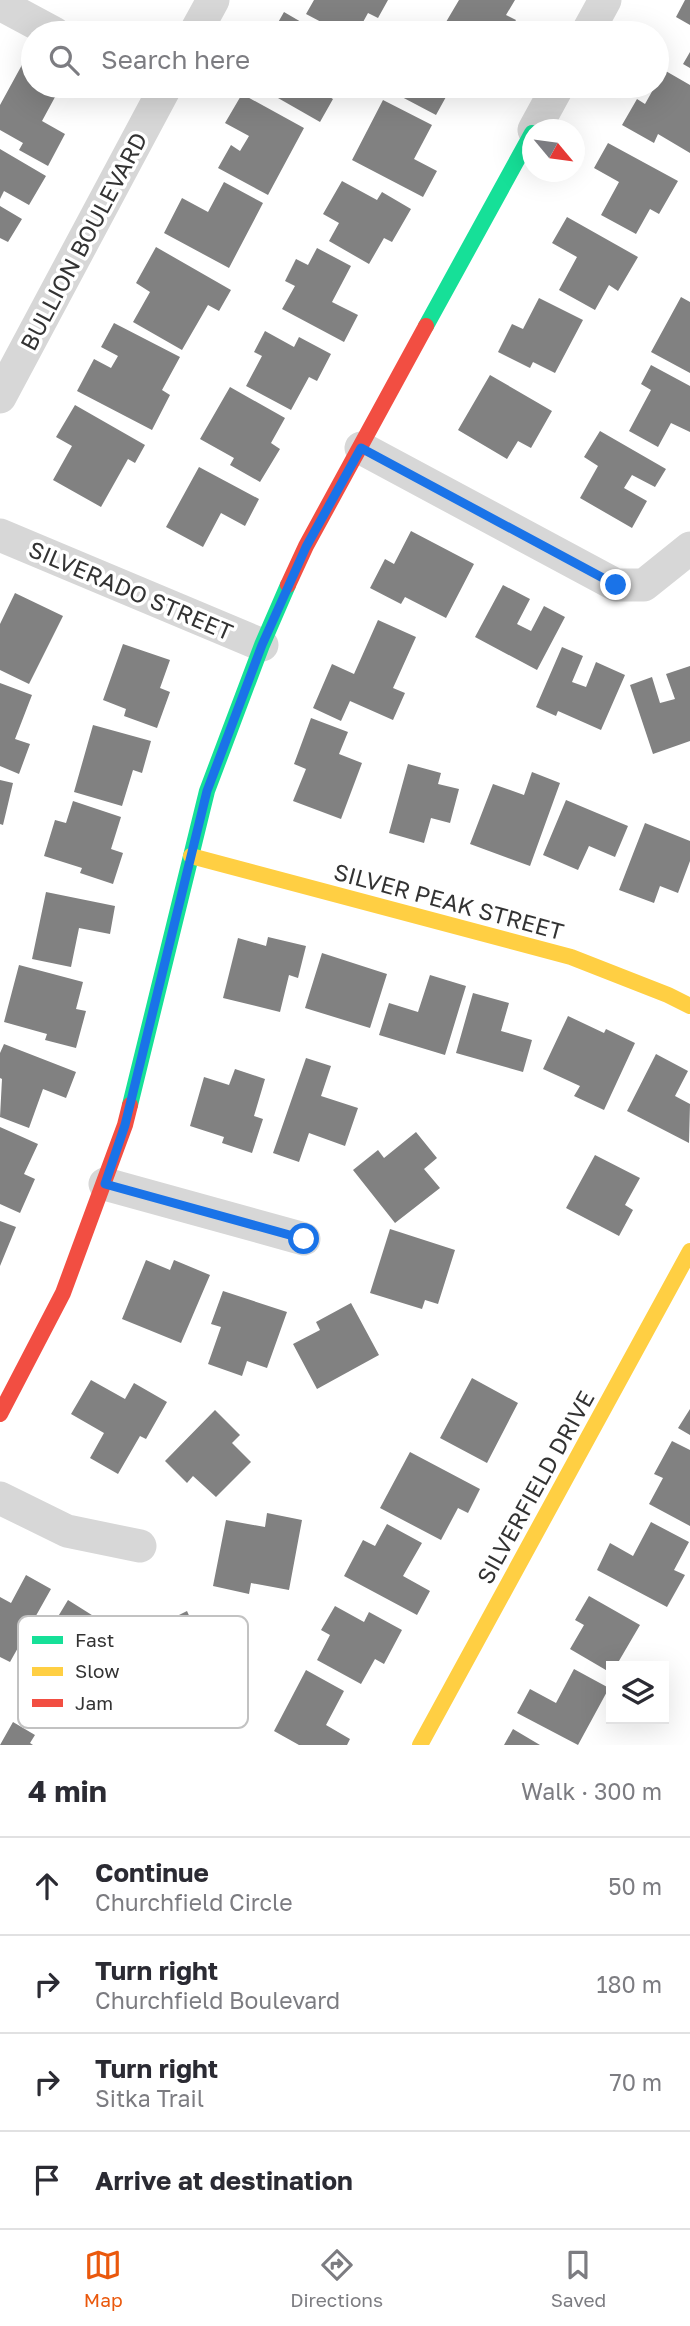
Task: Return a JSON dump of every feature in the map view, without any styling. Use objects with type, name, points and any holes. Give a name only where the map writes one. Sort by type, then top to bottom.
[{"type":"street","points":[[202,21],[213,0]]},
{"type":"street","points":[[594,21],[605,0]]},
{"type":"street","points":[[0,4],[32,21]]},
{"type":"street","name":"BULLION BOULEVARD","points":[[0,397],[156,98]]},
{"type":"street","points":[[540,119],[551,98]]},
{"type":"street","points":[[0,1414],[63,1293],[105,1184],[125,1125],[207,791],[262,645],[306,547],[522,151]]},
{"type":"street","points":[[361,448],[616,585],[644,584],[690,548]]},
{"type":"street","name":"SILVERADO STREET","points":[[0,535],[262,645]]},
{"type":"street","name":"SILVER PEAK STREET","points":[[191,856],[570,957],[690,1006]]},
{"type":"street","points":[[105,1184],[304,1239]]},
{"type":"street","name":"SILVERFIELD DRIVE","points":[[419,1745],[690,1251]]},
{"type":"street","points":[[0,1498],[67,1531],[140,1546]]},
{"type":"building","points":[[314,0],[388,0],[378,18],[368,13],[364,21],[319,21],[306,14]]},
{"type":"building","points":[[459,0],[515,0],[506,15],[515,21],[447,21]]},
{"type":"building","points":[[685,0],[690,0],[690,25],[676,17]]},
{"type":"building","points":[[284,12],[299,21],[279,21]]},
{"type":"building","points":[[690,52],[690,68],[683,64]]},
{"type":"building","points":[[21,67],[21,98],[54,98],[42,121],[65,134],[48,166],[19,150],[23,143],[0,130],[0,105]]},
{"type":"building","points":[[669,73],[690,85],[690,153],[658,134],[654,143],[622,125],[637,99],[645,104],[648,98],[669,98]]},
{"type":"building","points":[[240,98],[249,98],[304,128],[268,195],[218,168],[231,145],[240,151],[249,136],[225,123]]},
{"type":"building","points":[[278,98],[331,98],[320,122]]},
{"type":"building","points":[[404,98],[445,98],[436,115]]},
{"type":"building","points":[[383,100],[432,125],[414,159],[437,171],[423,197],[352,160]]},
{"type":"building","points":[[608,143],[678,181],[659,214],[650,209],[636,234],[601,215],[619,182],[594,168]]},
{"type":"building","points":[[0,149],[46,176],[29,205],[4,191],[0,199]]},
{"type":"building","points":[[342,181],[377,200],[382,192],[411,209],[392,242],[384,238],[369,264],[329,241],[339,223],[323,214]]},
{"type":"building","points":[[224,182],[263,203],[229,268],[164,233],[182,198],[208,212]]},
{"type":"building","points":[[0,206],[22,219],[8,242],[0,238]]},
{"type":"building","points":[[567,217],[638,257],[618,291],[609,285],[595,310],[559,290],[577,257],[552,243]]},
{"type":"building","points":[[156,247],[231,290],[219,311],[208,305],[182,350],[133,322],[150,292],[136,283]]},
{"type":"building","points":[[317,248],[351,266],[332,302],[358,315],[344,342],[282,309],[295,286],[285,281],[296,259],[308,265]]},
{"type":"building","points":[[681,297],[690,302],[690,373],[651,352]]},
{"type":"building","points":[[539,298],[583,320],[555,373],[533,362],[530,368],[498,352],[512,324],[523,329]]},
{"type":"building","points":[[114,323],[180,357],[162,390],[170,395],[152,430],[77,391],[94,359],[111,368],[118,356],[101,347]]},
{"type":"building","points":[[265,331],[294,347],[299,337],[331,354],[317,381],[309,377],[291,410],[246,386],[262,356],[254,352]]},
{"type":"building","points":[[651,365],[690,386],[690,432],[671,423],[658,447],[629,431],[651,390],[641,384]]},
{"type":"building","points":[[490,375],[552,411],[531,448],[518,441],[507,459],[458,430]]},
{"type":"building","points":[[230,387],[285,418],[271,443],[280,449],[260,482],[230,465],[234,458],[200,439]]},
{"type":"building","points":[[75,405],[145,445],[135,463],[128,459],[101,507],[53,480],[72,446],[56,437]]},
{"type":"building","points":[[600,431],[666,469],[655,487],[632,475],[624,488],[647,501],[632,528],[580,498],[598,466],[584,457]]},
{"type":"building","points":[[199,467],[259,499],[245,526],[221,513],[203,547],[166,527]]},
{"type":"building","points":[[411,531],[474,564],[446,618],[405,597],[401,604],[370,588],[385,559],[394,564]]},
{"type":"building","points":[[503,585],[530,599],[517,624],[531,631],[544,606],[565,617],[537,670],[475,637]]},
{"type":"building","points":[[15,593],[63,616],[29,684],[0,670],[0,624]]},
{"type":"building","points":[[378,620],[416,637],[393,688],[405,693],[393,720],[350,701],[341,721],[313,708],[332,664],[354,674]]},
{"type":"building","points":[[123,644],[170,660],[160,688],[170,692],[157,728],[124,716],[126,709],[103,700]]},
{"type":"building","points":[[562,647],[583,656],[572,682],[586,687],[596,662],[625,675],[601,730],[558,711],[556,716],[536,707]]},
{"type":"building","points":[[690,666],[690,741],[653,754],[630,685],[652,677],[660,703],[675,699],[666,674]]},
{"type":"building","points":[[0,683],[32,695],[15,739],[30,744],[19,774],[0,766]]},
{"type":"building","points":[[311,718],[348,732],[339,754],[362,763],[341,819],[293,801],[306,769],[294,764]]},
{"type":"building","points":[[93,725],[151,741],[142,773],[133,770],[122,806],[74,792]]},
{"type":"building","points":[[408,764],[441,773],[438,784],[459,789],[450,823],[431,818],[424,843],[389,833]]},
{"type":"building","points":[[532,772],[560,783],[530,866],[470,844],[493,784],[524,795]]},
{"type":"building","points":[[0,780],[13,783],[3,825],[0,824]]},
{"type":"building","points":[[566,800],[628,826],[615,857],[589,846],[578,870],[543,855]]},
{"type":"building","points":[[73,801],[121,817],[111,849],[123,853],[113,884],[80,873],[82,868],[44,856],[55,820],[66,823]]},
{"type":"building","points":[[645,823],[690,841],[690,861],[678,893],[660,886],[654,903],[619,890]]},
{"type":"building","points":[[46,892],[115,906],[110,934],[79,928],[71,967],[32,959]]},
{"type":"building","points":[[268,937],[306,946],[298,978],[289,975],[280,1012],[223,998],[238,938],[266,946]]},
{"type":"building","points":[[322,953],[387,974],[370,1028],[305,1008]]},
{"type":"building","points":[[19,965],[83,982],[76,1009],[86,1011],[76,1048],[45,1040],[47,1034],[4,1022]]},
{"type":"building","points":[[430,975],[466,986],[445,1055],[379,1035],[389,1003],[418,1012]]},
{"type":"building","points":[[473,993],[509,1003],[501,1031],[532,1040],[523,1072],[456,1053]]},
{"type":"building","points":[[568,1016],[604,1033],[606,1029],[635,1043],[604,1110],[574,1096],[580,1086],[543,1069]]},
{"type":"building","points":[[4,1044],[76,1072],[66,1098],[43,1089],[29,1128],[0,1117],[0,1053]]},
{"type":"building","points":[[656,1054],[688,1071],[675,1096],[690,1104],[689,1143],[627,1111]]},
{"type":"building","points":[[306,1058],[331,1066],[321,1096],[358,1108],[345,1146],[309,1133],[299,1162],[273,1153]]},
{"type":"building","points":[[235,1069],[265,1079],[254,1116],[263,1119],[252,1153],[222,1143],[224,1137],[190,1126],[204,1077],[229,1085]]},
{"type":"building","points":[[0,1127],[38,1144],[24,1174],[35,1179],[20,1213],[0,1204]]},
{"type":"building","points":[[416,1132],[437,1158],[424,1169],[440,1188],[395,1223],[353,1170],[378,1150],[384,1158]]},
{"type":"building","points":[[595,1155],[640,1178],[625,1205],[633,1210],[619,1236],[566,1208]]},
{"type":"building","points":[[0,1221],[16,1227],[0,1266]]},
{"type":"building","points":[[390,1229],[455,1250],[438,1304],[425,1300],[422,1309],[370,1293]]},
{"type":"building","points":[[146,1260],[170,1270],[174,1260],[210,1275],[181,1343],[122,1319]]},
{"type":"building","points":[[223,1291],[287,1312],[267,1368],[247,1361],[242,1376],[208,1364],[221,1327],[211,1324]]},
{"type":"building","points":[[351,1303],[379,1355],[317,1389],[293,1344],[320,1330],[316,1322]]},
{"type":"building","points":[[472,1378],[518,1403],[487,1463],[440,1438]]},
{"type":"building","points":[[91,1380],[125,1399],[134,1383],[167,1402],[146,1439],[140,1436],[118,1474],[90,1458],[104,1433],[71,1414]]},
{"type":"building","points":[[690,1409],[690,1435],[678,1428]]},
{"type":"building","points":[[215,1410],[240,1435],[232,1443],[251,1462],[216,1497],[193,1476],[187,1483],[165,1461]]},
{"type":"building","points":[[672,1441],[690,1450],[690,1526],[649,1504],[663,1478],[654,1474]]},
{"type":"building","points":[[410,1452],[480,1489],[468,1513],[458,1508],[441,1540],[380,1508]]},
{"type":"building","points":[[267,1513],[302,1520],[289,1590],[251,1583],[249,1594],[213,1586],[226,1520],[265,1527]]},
{"type":"building","points":[[651,1522],[689,1542],[674,1570],[685,1575],[667,1607],[597,1570],[610,1543],[633,1556]]},
{"type":"building","points":[[387,1524],[422,1543],[403,1576],[430,1591],[417,1615],[344,1576],[363,1540],[375,1546]]},
{"type":"building","points":[[26,1575],[51,1589],[36,1616],[18,1616],[18,1648],[10,1662],[0,1657],[0,1597],[11,1603]]},
{"type":"building","points":[[589,1596],[640,1625],[619,1661],[606,1661],[606,1670],[570,1649],[584,1625],[575,1620]]},
{"type":"building","points":[[68,1600],[93,1616],[58,1616]]},
{"type":"building","points":[[335,1606],[364,1622],[369,1612],[402,1630],[384,1664],[375,1659],[361,1684],[317,1660],[330,1635],[321,1630]]},
{"type":"building","points":[[187,1611],[189,1616],[177,1616]]},
{"type":"building","points":[[574,1669],[606,1686],[606,1694],[578,1745],[517,1713],[530,1689],[556,1703]]},
{"type":"building","points":[[306,1670],[344,1691],[326,1725],[350,1739],[347,1745],[299,1745],[274,1731]]},
{"type":"building","points":[[13,1722],[18,1728],[35,1735],[30,1743],[33,1745],[0,1745]]},
{"type":"building","points":[[513,1729],[540,1745],[504,1745]]},
{"type":"traffic: fast","points":[[426,326],[522,151]]},
{"type":"traffic: fast","points":[[130,1105],[207,791],[262,645],[288,585]]},
{"type":"traffic: slow","points":[[191,856],[571,957],[690,1006]]},
{"type":"traffic: slow","points":[[420,1745],[690,1251]]},
{"type":"traffic: jam","points":[[288,585],[306,546],[426,326]]},
{"type":"traffic: jam","points":[[0,1414],[63,1293],[130,1105]]},
{"type":"route","points":[[304,1239],[105,1184],[125,1125],[207,791],[262,645],[306,547],[361,448],[616,585]]}]
